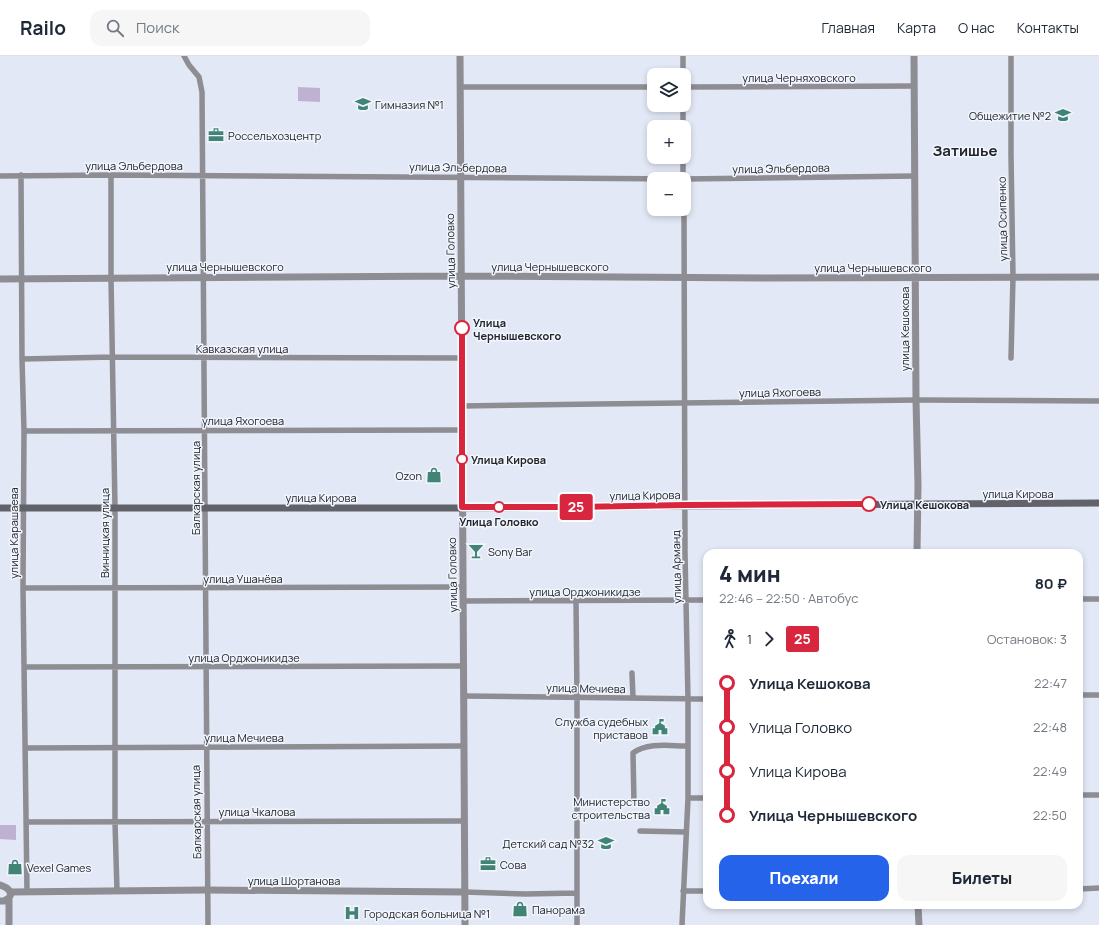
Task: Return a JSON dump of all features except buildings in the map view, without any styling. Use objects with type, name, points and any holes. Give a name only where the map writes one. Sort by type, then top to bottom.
[{"type":"main road","name":"улица Кирова","points":[[0,508],[576,507],[1099,503]]},
{"type":"street","name":"Балкарская улица","points":[[184,56],[185,60],[199,77],[201,84],[203,176],[206,822],[208,925]]},
{"type":"street","name":"улица Головко","points":[[460,56],[465,925]]},
{"type":"street","points":[[683,56],[683,68]]},
{"type":"street","name":"улица Кешокова","points":[[914,56],[918,549]]},
{"type":"street","name":"улица Осипенко","points":[[1011,56],[1013,277],[1011,358]]},
{"type":"street","name":"улица Черняховского","points":[[691,87],[914,86]]},
{"type":"street","points":[[460,87],[647,87]]},
{"type":"street","name":"улица Эльбердова","points":[[0,176],[111,174],[647,179]]},
{"type":"street","name":"Винницкая улица","points":[[111,174],[115,508],[114,748],[117,891]]},
{"type":"street","name":"улица Карашаева","points":[[21,175],[27,892]]},
{"type":"street","name":"улица Эльбердова","points":[[691,179],[915,176]]},
{"type":"street","name":"улица Арманд","points":[[682,925],[688,798],[684,216]]},
{"type":"street","name":"улица Чернышевского","points":[[0,278],[461,276],[684,278],[1099,277]]},
{"type":"street","name":"Кавказская улица","points":[[22,359],[113,357],[462,358]]},
{"type":"street","name":"улица Яхогоева","points":[[462,406],[916,400],[1099,401]]},
{"type":"street","name":"улица Яхогоева","points":[[24,431],[462,430]]},
{"type":"street","name":"улица Ушанёва","points":[[24,588],[463,587]]},
{"type":"street","points":[[1083,599],[1099,599]]},
{"type":"street","name":"улица Орджоникидзе","points":[[463,601],[703,600]]},
{"type":"street","points":[[576,601],[577,925]]},
{"type":"street","name":"улица Орджоникидзе","points":[[24,667],[464,666]]},
{"type":"street","points":[[632,673],[633,698]]},
{"type":"street","points":[[1083,695],[1099,695]]},
{"type":"street","name":"улица Мечиева","points":[[464,696],[703,699]]},
{"type":"street","name":"улица Мечиева","points":[[25,748],[464,746]]},
{"type":"street","points":[[634,803],[633,753],[642,748],[655,746],[688,746]]},
{"type":"street","points":[[1083,795],[1099,795]]},
{"type":"street","points":[[688,798],[703,798]]},
{"type":"street","name":"улица Чкалова","points":[[26,822],[464,821]]},
{"type":"street","points":[[640,831],[686,832]]},
{"type":"street","points":[[0,886],[6,888],[10,895],[9,925]]},
{"type":"street","points":[[1083,889],[1099,888]]},
{"type":"street","name":"улица Шортанова","points":[[10,895],[27,892],[207,890],[464,892],[525,894],[577,893]]},
{"type":"street","points":[[683,891],[703,891]]},
{"type":"street","points":[[0,901],[4,901],[10,895]]},
{"type":"street","points":[[918,909],[918,925]]},
{"type":"shaded area","points":[[298,87],[320,88],[320,102],[298,101]]},
{"type":"shaded area","points":[[0,825],[16,825],[16,840],[0,839]]},
{"type":"bus line","name":"25","points":[[462,328],[462,507],[869,504]]},
{"type":"place","name":"Гимназия №1","points":[[363,104]]},
{"type":"place","name":"Общежитие №2","points":[[1063,115]]},
{"type":"place","name":"Россельхозцентр","points":[[216,135]]},
{"type":"place","name":"Улица Чернышевского","points":[[462,328]]},
{"type":"place","name":"Улица Кирова","points":[[462,459]]},
{"type":"place","name":"Ozon","points":[[434,475]]},
{"type":"place","name":"Улица Кешокова","points":[[869,504]]},
{"type":"place","name":"Улица Головко","points":[[499,507]]},
{"type":"place","name":"Sony Bar","points":[[476,551]]},
{"type":"place","name":"Служба судебных приставов","points":[[660,727]]},
{"type":"place","name":"Министерство строительства","points":[[662,807]]},
{"type":"place","name":"Детский сад №32","points":[[606,843]]},
{"type":"place","name":"Сова","points":[[488,864]]},
{"type":"place","name":"Vexel Games","points":[[15,867]]},
{"type":"place","name":"Панорама","points":[[520,909]]},
{"type":"place","name":"Городская больница №1","points":[[352,913]]},
{"type":"district","name":"Затишье","points":[[965,150]]}]
